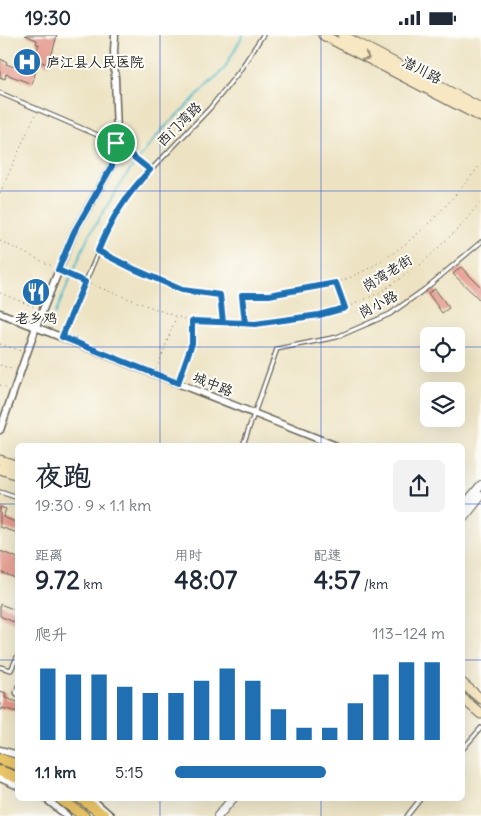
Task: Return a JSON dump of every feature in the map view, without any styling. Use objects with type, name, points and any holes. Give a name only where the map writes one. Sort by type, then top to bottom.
[{"type":"main road","name":"潜川路","points":[[323,35],[481,117]]},
{"type":"main road","name":"潜川路","points":[[342,35],[481,108]]},
{"type":"main road","points":[[0,460],[15,465]]},
{"type":"main road","points":[[0,470],[15,474]]},
{"type":"main road","points":[[465,686],[481,699]]},
{"type":"main road","points":[[465,701],[481,714]]},
{"type":"main road","points":[[0,759],[15,764]]},
{"type":"main road","points":[[0,771],[15,777]]},
{"type":"main road","points":[[63,801],[84,816]]},
{"type":"main road","points":[[85,801],[105,816]]},
{"type":"street","points":[[0,430],[36,327],[74,232],[112,166],[117,134],[115,35]]},
{"type":"street","name":"城中路","points":[[0,313],[329,443]]},
{"type":"street","points":[[465,513],[481,485]]},
{"type":"street","points":[[0,750],[15,754]]},
{"type":"street","points":[[0,778],[15,785]]},
{"type":"street","points":[[49,801],[66,816]]},
{"type":"street","points":[[94,801],[111,816]]},
{"type":"street","points":[[218,816],[231,801]]},
{"type":"lane","name":"西门湾路","points":[[62,337],[108,229],[131,191],[210,108],[238,73],[263,35]]},
{"type":"lane","points":[[0,93],[116,143],[150,170]]},
{"type":"lane","name":"岗小路","points":[[253,413],[277,349],[337,337],[390,314],[425,289],[481,242]]},
{"type":"lane","points":[[244,443],[253,413]]},
{"type":"lane","points":[[0,492],[15,497]]},
{"type":"lane","points":[[11,670],[15,661]]},
{"type":"lane","points":[[0,667],[15,671]]},
{"type":"lane","points":[[465,747],[481,728]]},
{"type":"lane","points":[[407,816],[419,801]]},
{"type":"path","points":[[0,193],[37,109]]},
{"type":"path","points":[[245,323],[242,295],[269,295],[336,283],[359,275],[404,246],[454,198],[481,164]]},
{"type":"path","name":"岗湾老街","points":[[0,241],[85,282],[176,316],[192,321],[255,324],[319,315],[345,308],[379,293],[420,265],[461,226],[481,201]]},
{"type":"path","points":[[98,251],[182,290],[220,295],[223,322]]},
{"type":"path","points":[[336,283],[345,308]]},
{"type":"path","points":[[0,293],[42,311]]},
{"type":"path","points":[[155,374],[176,316]]},
{"type":"path","points":[[178,383],[192,343],[192,321]]},
{"type":"path","points":[[0,344],[27,353]]},
{"type":"path","points":[[0,365],[20,372]]},
{"type":"path","points":[[0,385],[14,390]]},
{"type":"building","points":[[25,35],[57,35],[49,65],[39,61],[32,84],[6,74],[5,79],[0,77],[0,59],[7,62],[6,64],[28,72],[39,44],[36,44],[37,40]]},
{"type":"building","points":[[461,267],[481,287],[481,301],[453,274]]},
{"type":"building","points":[[435,289],[449,308],[442,313],[428,293]]},
{"type":"building","points":[[0,507],[6,509],[3,517],[15,522],[15,532],[0,527]]},
{"type":"building","points":[[0,551],[15,557],[15,578],[0,572]]},
{"type":"building","points":[[0,604],[15,610],[15,623],[0,616]]},
{"type":"building","points":[[0,691],[6,693],[5,698],[15,701],[15,711],[2,708],[0,710]]},
{"type":"waterway","points":[[55,314],[88,237],[124,178],[160,132],[224,69],[243,35]]},
{"type":"place","name":"庐江县人民医院","points":[[27,62]]},
{"type":"place","name":"老乡鸡","points":[[36,292]]},
{"type":"route","points":[[116,143],[112,166],[74,232],[58,270],[85,282],[62,337],[178,383],[192,343],[192,321],[245,323],[242,295],[269,295],[336,283],[345,308],[319,315],[255,324],[245,323],[223,322],[220,295],[182,290],[98,251],[108,229],[131,191],[150,170],[116,143]]}]
